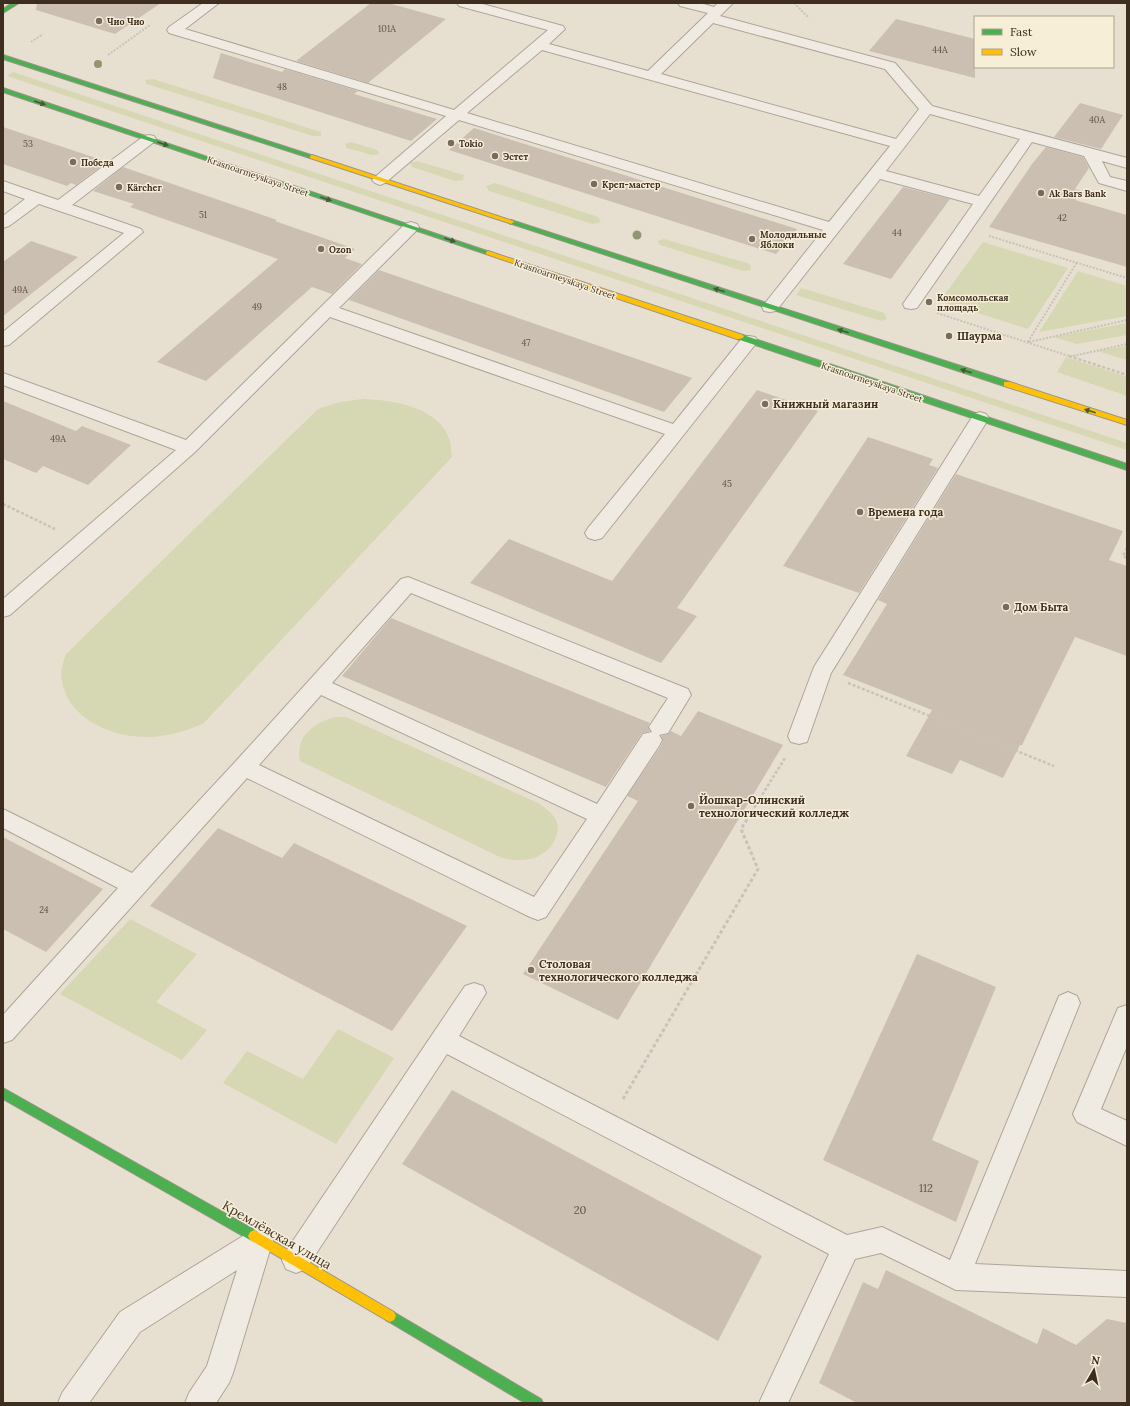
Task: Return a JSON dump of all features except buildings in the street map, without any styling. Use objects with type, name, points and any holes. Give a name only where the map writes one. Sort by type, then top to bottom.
[{"type":"main road","points":[[3,11],[16,3]]},
{"type":"main road","points":[[3,57],[1127,424]]},
{"type":"main road","name":"Krasnoarmeyskaya Street","points":[[3,90],[1127,467]]},
{"type":"main road","name":"Кремлёвская улица","points":[[3,1093],[296,1260],[537,1403]]},
{"type":"lane","points":[[212,3],[174,30],[833,228]]},
{"type":"lane","points":[[380,180],[558,29],[464,3]]},
{"type":"lane","points":[[685,3],[718,11],[890,66],[927,109],[1127,162]]},
{"type":"lane","points":[[651,76],[718,11]]},
{"type":"lane","points":[[539,45],[899,144]]},
{"type":"lane","points":[[770,307],[927,109]]},
{"type":"lane","points":[[911,304],[1029,136]]},
{"type":"lane","points":[[60,206],[149,139]]},
{"type":"lane","points":[[1090,153],[1104,180],[1127,186]]},
{"type":"lane","points":[[877,173],[982,202]]},
{"type":"lane","points":[[3,186],[135,232],[3,341]]},
{"type":"lane","points":[[3,223],[37,198]]},
{"type":"lane","points":[[3,610],[189,448],[411,227]]},
{"type":"lane","points":[[327,310],[676,431]]},
{"type":"lane","points":[[595,533],[749,340]]},
{"type":"lane","points":[[3,379],[189,448]]},
{"type":"lane","points":[[799,736],[821,672],[980,418]]},
{"type":"lane","points":[[3,1032],[408,584],[681,695],[538,910],[244,767]]},
{"type":"lane","points":[[318,685],[600,815]]},
{"type":"lane","points":[[3,818],[135,886]]},
{"type":"lane","points":[[296,1260],[474,993]]},
{"type":"lane","points":[[956,1278],[1068,1003]]},
{"type":"lane","points":[[1127,1016],[1086,1114],[1127,1134]]},
{"type":"lane","points":[[443,1040],[846,1248],[882,1240],[956,1278],[1127,1284]]},
{"type":"lane","points":[[72,1403],[130,1322],[260,1240]]},
{"type":"lane","points":[[199,1403],[219,1373],[260,1240]]},
{"type":"lane","points":[[773,1403],[846,1248]]},
{"type":"path","points":[[108,55],[151,24]]},
{"type":"path","points":[[964,228],[1127,278]]},
{"type":"path","points":[[1028,343],[1077,262]]},
{"type":"path","points":[[911,304],[1127,375]]},
{"type":"path","points":[[1028,343],[1127,320]]},
{"type":"path","points":[[1072,357],[1127,344]]},
{"type":"path","points":[[3,504],[82,541]]},
{"type":"path","points":[[1127,548],[1123,556],[1127,558]]},
{"type":"path","points":[[821,672],[1054,766]]},
{"type":"path","points":[[608,1125],[758,869],[741,829],[799,736]]},
{"type":"green space","points":[[13,72],[1127,443],[1127,450],[7,76]]},
{"type":"green space","points":[[153,79],[321,132],[321,136],[313,136],[147,84],[145,80]]},
{"type":"green space","points":[[351,142],[377,150],[380,154],[372,155],[347,148],[345,144]]},
{"type":"green space","points":[[417,161],[464,175],[463,180],[455,181],[412,167],[410,163]]},
{"type":"green space","points":[[495,183],[598,217],[601,222],[592,224],[489,191],[486,186]]},
{"type":"green space","points":[[664,239],[750,264],[751,270],[743,271],[660,245],[657,241]]},
{"type":"green space","points":[[983,242],[1068,268],[1028,329],[940,301]]},
{"type":"green space","points":[[1078,271],[1127,286],[1127,316],[1039,332]]},
{"type":"green space","points":[[801,288],[884,313],[887,319],[881,321],[796,295]]},
{"type":"green space","points":[[1127,323],[1127,335],[1077,344],[1053,337]]},
{"type":"green space","points":[[1127,346],[1127,360],[1097,351]]},
{"type":"green space","points":[[1066,357],[1127,377],[1127,396],[1057,372]]},
{"type":"green space","points":[[363,399],[388,401],[426,413],[445,429],[450,441],[452,457],[203,724],[168,735],[147,737],[133,736],[104,728],[91,722],[80,713],[70,702],[64,690],[61,672],[66,654],[318,409],[340,402]]},
{"type":"green space","points":[[335,717],[346,717],[538,803],[550,812],[556,820],[558,826],[552,845],[542,854],[530,859],[512,860],[502,858],[300,761],[300,744],[303,738],[313,727]]},
{"type":"green space","points":[[130,919],[197,954],[156,1002],[207,1030],[182,1060],[60,994]]},
{"type":"green space","points":[[338,1029],[394,1058],[336,1144],[223,1083],[247,1051],[303,1079]]},
{"type":"traffic: fast","points":[[3,11],[16,3]]},
{"type":"traffic: fast","points":[[3,57],[312,157]]},
{"type":"traffic: fast","points":[[3,90],[488,253]]},
{"type":"traffic: fast","points":[[511,222],[1007,384]]},
{"type":"traffic: fast","points":[[740,337],[1127,467]]},
{"type":"traffic: fast","points":[[3,1093],[254,1236]]},
{"type":"traffic: fast","points":[[390,1316],[537,1403]]},
{"type":"traffic: slow","points":[[312,157],[511,222]]},
{"type":"traffic: slow","points":[[488,253],[740,337]]},
{"type":"traffic: slow","points":[[1007,384],[1127,423]]},
{"type":"traffic: slow","points":[[254,1236],[390,1316]]},
{"type":"place","name":"Чио Чио","points":[[99,21]]},
{"type":"place","name":"Tokio","points":[[451,143]]},
{"type":"place","name":"Эстет","points":[[495,156]]},
{"type":"place","name":"Победа","points":[[73,162]]},
{"type":"place","name":"Креп-мастер","points":[[594,184]]},
{"type":"place","name":"Kärcher","points":[[119,187]]},
{"type":"place","name":"Ak Bars Bank","points":[[1041,193]]},
{"type":"place","name":"Молодильные Яблоки","points":[[752,239]]},
{"type":"place","name":"Ozon","points":[[321,249]]},
{"type":"place","name":"Комсомольская площадь","points":[[929,302]]},
{"type":"place","name":"Шаурма","points":[[949,336]]},
{"type":"place","name":"Книжный магазин","points":[[765,404]]},
{"type":"place","name":"Времена года","points":[[860,512]]},
{"type":"place","name":"Дом Быта","points":[[1006,607]]},
{"type":"place","name":"Йошкар-Олинский технологический колледж","points":[[691,806]]},
{"type":"place","name":"Столовая технологического колледжа","points":[[531,970]]}]
